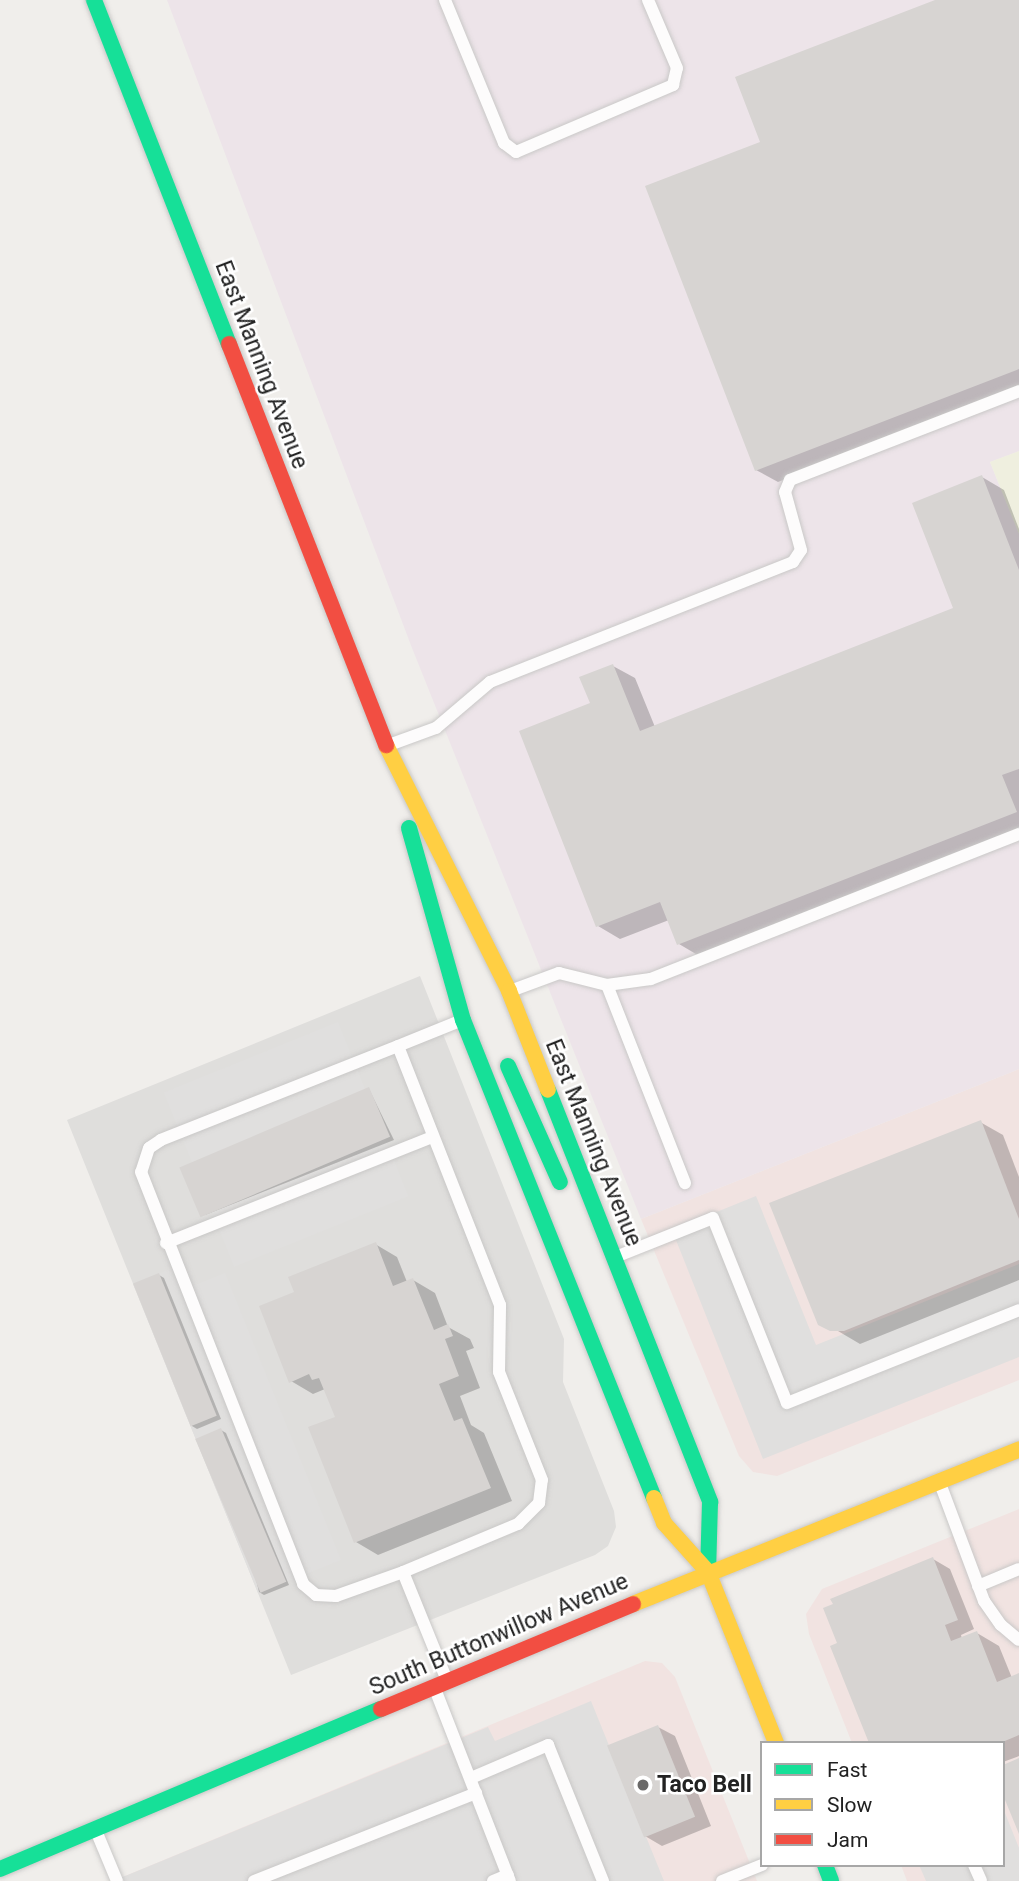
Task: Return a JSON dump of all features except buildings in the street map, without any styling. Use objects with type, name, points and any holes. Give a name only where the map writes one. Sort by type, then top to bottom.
[{"type":"main road","name":"East Manning Avenue","points":[[94,0],[386,747],[509,992],[710,1502],[708,1572]]},
{"type":"main road","name":"East Manning Avenue","points":[[386,747],[463,1020],[664,1523],[708,1572],[775,1741]]},
{"type":"main road","points":[[463,1020],[483,1018]]},
{"type":"main road","points":[[501,1050],[555,1176],[607,1240]]},
{"type":"main road","name":"South Buttonwillow Avenue","points":[[0,1870],[708,1572],[938,1479],[1019,1450]]},
{"type":"lane","points":[[445,0],[504,143],[516,152],[673,85],[677,68],[648,0]]},
{"type":"lane","points":[[386,747],[436,728],[490,682],[793,562],[801,550],[785,492],[790,480],[1019,391]]},
{"type":"lane","points":[[509,992],[559,973],[607,985],[650,979],[1019,834]]},
{"type":"lane","points":[[607,985],[685,1182]]},
{"type":"lane","points":[[398,1046],[500,1305],[502,1327],[497,1362],[539,1467],[542,1492],[534,1512],[518,1524],[337,1596],[316,1595],[303,1584],[143,1186],[141,1172],[149,1148],[398,1046],[463,1020]]},
{"type":"lane","points":[[166,1243],[432,1137]]},
{"type":"lane","points":[[614,1258],[713,1218],[787,1403],[1019,1310]]},
{"type":"lane","points":[[938,1479],[978,1586],[1001,1625],[1019,1640]]},
{"type":"lane","points":[[978,1586],[1019,1569]]},
{"type":"lane","points":[[403,1572],[471,1778],[509,1878],[493,1881]]},
{"type":"lane","points":[[471,1778],[548,1745],[603,1881]]},
{"type":"lane","points":[[254,1881],[477,1793]]},
{"type":"lane","points":[[96,1830],[117,1881]]},
{"type":"lane","points":[[722,1881],[760,1866]]},
{"type":"shaded area","points":[[167,0],[1019,0],[1019,451],[990,462],[1019,534],[1019,1069],[641,1219],[412,648]]},
{"type":"shaded area","points":[[420,976],[564,1339],[563,1382],[614,1511],[616,1527],[608,1546],[595,1555],[291,1675],[67,1120]]},
{"type":"shaded area","points":[[338,1022],[408,1196],[234,1267],[164,1092]]},
{"type":"shaded area","points":[[1019,1069],[1019,1380],[777,1476],[753,1472],[739,1456],[641,1219]]},
{"type":"shaded area","points":[[756,1196],[816,1345],[1019,1264],[1019,1357],[763,1459],[672,1230]]},
{"type":"shaded area","points":[[175,1267],[185,1289],[225,1273],[341,1560],[258,1593],[133,1284]]},
{"type":"shaded area","points":[[1019,1509],[1019,1881],[907,1881],[902,1867],[1005,1867],[1005,1741],[851,1741],[809,1634],[806,1614],[822,1589]]},
{"type":"shaded area","points":[[645,1661],[662,1663],[675,1677],[757,1881],[113,1881]]},
{"type":"shaded area","points":[[591,1701],[664,1881],[113,1881],[488,1727],[495,1741]]},
{"type":"shaded area","points":[[1005,1813],[1019,1848],[1019,1881],[926,1881],[920,1867],[1005,1867]]},
{"type":"green space","points":[[1019,451],[1019,534],[990,462]]},
{"type":"traffic: fast","points":[[94,0],[229,344]]},
{"type":"traffic: fast","points":[[409,828],[463,1020],[654,1498]]},
{"type":"traffic: fast","points":[[508,1066],[560,1182]]},
{"type":"traffic: fast","points":[[548,1090],[710,1502],[708,1572]]},
{"type":"traffic: fast","points":[[0,1869],[381,1709]]},
{"type":"traffic: fast","points":[[826,1867],[831,1881]]},
{"type":"traffic: slow","points":[[386,745],[509,991],[548,1090]]},
{"type":"traffic: slow","points":[[633,1604],[1019,1450]]},
{"type":"traffic: slow","points":[[654,1498],[664,1523],[708,1572],[775,1741]]},
{"type":"traffic: jam","points":[[229,344],[386,745]]},
{"type":"traffic: jam","points":[[381,1709],[633,1604]]},
{"type":"place","name":"Taco Bell","points":[[643,1785]]}]
